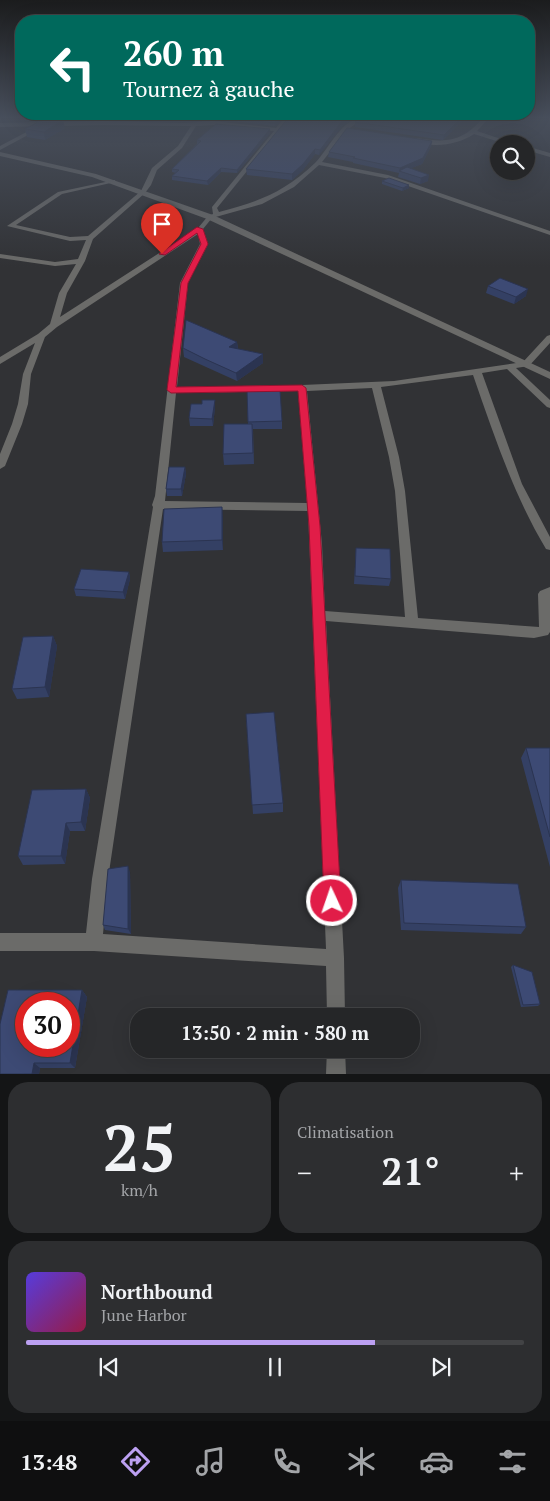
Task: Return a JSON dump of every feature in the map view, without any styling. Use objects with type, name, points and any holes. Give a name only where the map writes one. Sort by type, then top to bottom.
[{"type":"street","points":[[67,167],[214,216],[550,376]]},
{"type":"street","points":[[54,325],[63,293],[81,261],[90,238],[98,229],[143,192],[154,170],[157,167]]},
{"type":"street","points":[[214,216],[214,208],[247,167]]},
{"type":"street","points":[[0,360],[41,336],[54,325],[200,229],[214,216],[244,208],[278,195],[292,186],[313,167]]},
{"type":"street","points":[[340,167],[386,176],[550,233]]},
{"type":"street","points":[[90,238],[70,239],[10,226],[60,193],[113,181]]},
{"type":"street","points":[[94,942],[100,879],[157,505],[184,283],[204,244],[200,229]]},
{"type":"street","points":[[0,256],[55,264],[81,261]]},
{"type":"street","points":[[0,466],[17,424],[23,404],[27,374],[41,336]]},
{"type":"street","points":[[171,390],[376,386],[526,364],[550,338]]},
{"type":"street","points":[[510,367],[550,405]]},
{"type":"street","points":[[477,372],[522,496],[550,546]]},
{"type":"street","points":[[376,386],[394,457],[400,491],[412,622]]},
{"type":"street","points":[[302,388],[314,507],[336,1008]]},
{"type":"street","points":[[157,505],[314,507]]},
{"type":"street","points":[[319,616],[534,633],[544,631],[546,623],[544,594],[550,592]]},
{"type":"street","points":[[0,942],[94,942],[335,958]]},
{"type":"street","points":[[336,1058],[336,1074]]},
{"type":"building","points":[[174,167],[239,167],[237,170],[221,168],[207,181],[172,176],[179,170],[172,169]]},
{"type":"building","points":[[248,167],[300,167],[292,174],[246,169]]},
{"type":"building","points":[[407,167],[429,175],[421,178],[399,171]]},
{"type":"building","points":[[389,178],[409,185],[403,188],[382,181]]},
{"type":"building","points":[[500,278],[528,289],[516,297],[488,286]]},
{"type":"building","points":[[186,320],[237,342],[229,347],[263,354],[236,373],[183,348]]},
{"type":"building","points":[[247,390],[280,390],[282,421],[248,422]]},
{"type":"building","points":[[202,400],[215,400],[212,419],[189,418],[191,404],[202,404]]},
{"type":"building","points":[[224,424],[252,424],[253,453],[223,454]]},
{"type":"building","points":[[169,467],[185,467],[181,489],[166,489]]},
{"type":"building","points":[[222,507],[222,540],[162,542],[164,509]]},
{"type":"building","points":[[356,548],[390,549],[391,579],[355,576]]},
{"type":"building","points":[[81,569],[129,572],[123,592],[74,589]]},
{"type":"building","points":[[53,636],[45,687],[12,689],[23,637]]},
{"type":"building","points":[[274,712],[283,803],[252,805],[246,714]]},
{"type":"building","points":[[526,748],[550,748],[550,837]]},
{"type":"building","points":[[86,789],[81,822],[66,823],[61,856],[18,856],[32,790]]},
{"type":"building","points":[[128,866],[128,929],[103,925],[108,869]]},
{"type":"building","points":[[401,880],[518,884],[526,927],[404,923]]},
{"type":"building","points":[[513,965],[532,972],[540,1004],[523,1005]]},
{"type":"building","points":[[8,990],[82,990],[80,1002],[80,992],[15,992],[15,1057],[71,1057],[70,1063],[34,1063],[32,1074],[0,1074],[0,1024]]},
{"type":"route","points":[[162,254],[200,229],[204,238],[204,244],[184,283],[171,390],[302,388],[314,507],[332,901]]}]
